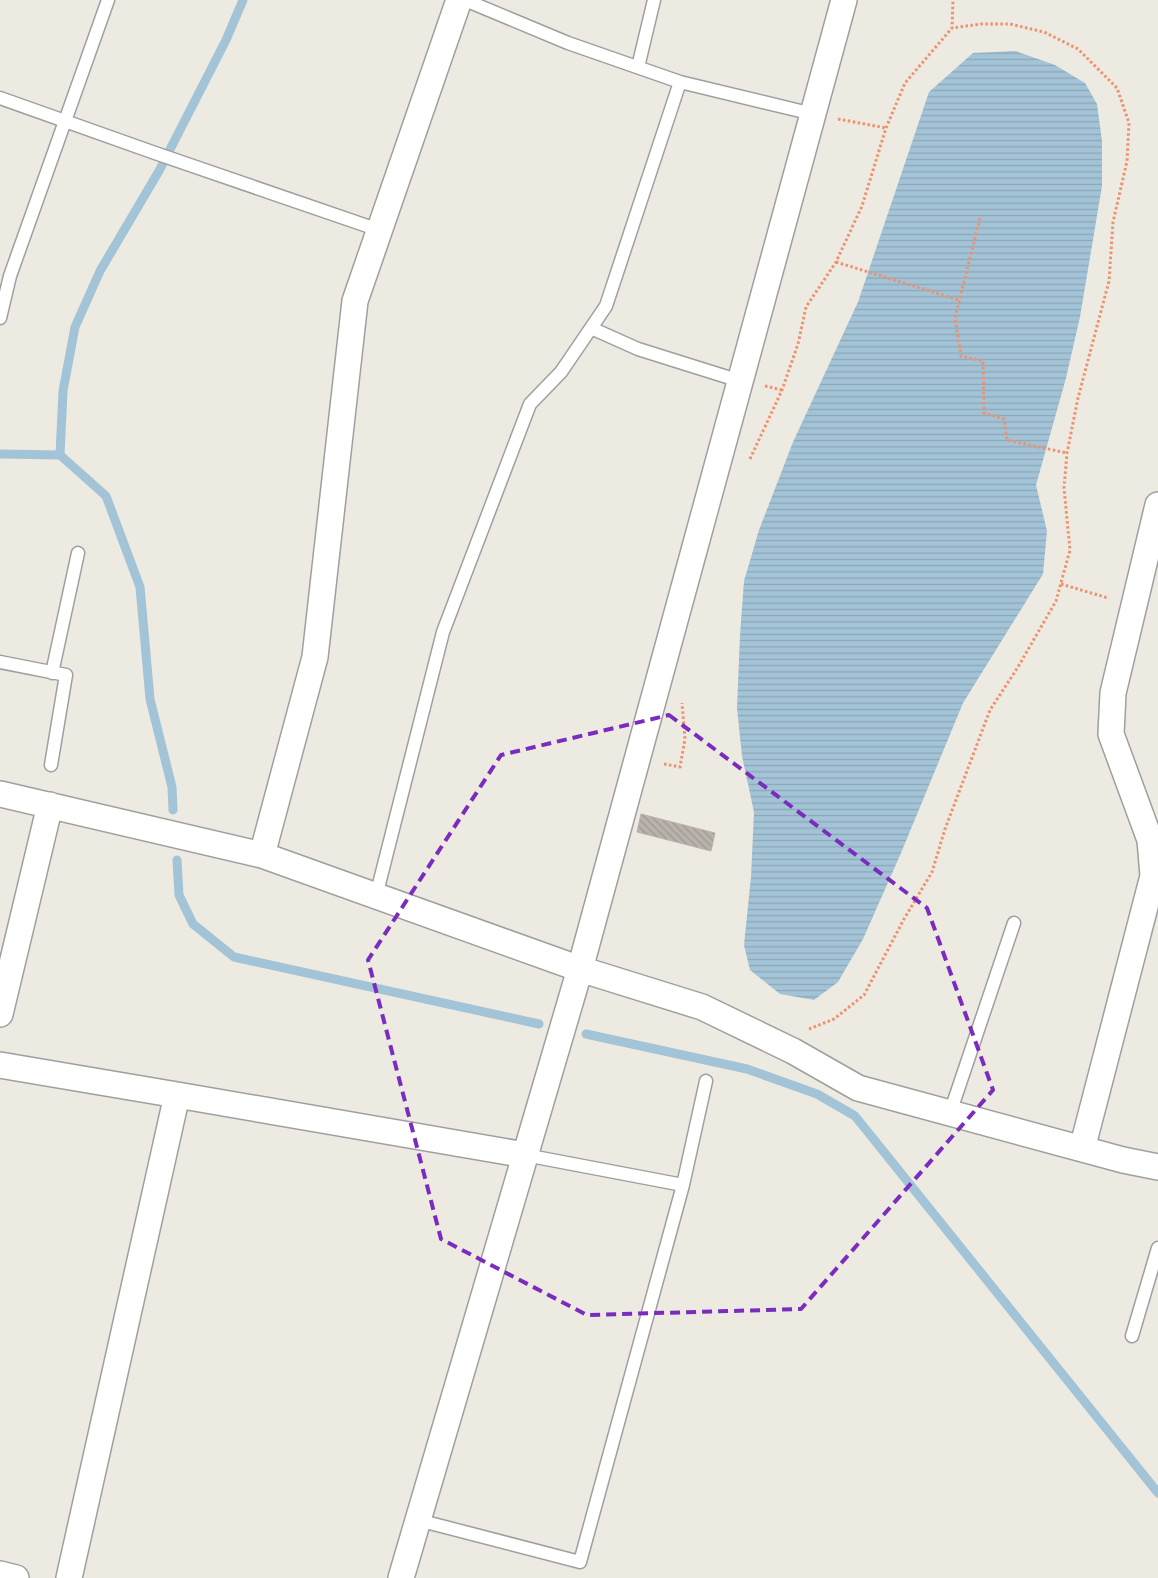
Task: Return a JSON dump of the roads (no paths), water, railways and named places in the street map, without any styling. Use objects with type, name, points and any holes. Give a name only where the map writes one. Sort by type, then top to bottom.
[{"type":"street","points":[[262,855],[315,657],[355,301],[459,0]]},
{"type":"street","points":[[401,1578],[580,968],[844,0]]},
{"type":"street","points":[[1082,1149],[1153,876],[1150,840],[1110,734],[1113,693],[1158,504]]},
{"type":"street","points":[[0,794],[262,855],[580,968],[702,1007],[773,1042],[858,1088],[1123,1160],[1158,1167]]},
{"type":"street","points":[[0,1014],[50,805]]},
{"type":"street","points":[[0,1065],[525,1155]]},
{"type":"street","points":[[69,1578],[177,1095]]},
{"type":"street","points":[[0,1574],[16,1578]]},
{"type":"lane","points":[[0,318],[5,276],[65,122],[108,0]]},
{"type":"lane","points":[[465,0],[568,43],[680,82],[813,114]]},
{"type":"lane","points":[[638,67],[654,0]]},
{"type":"lane","points":[[376,896],[443,632],[530,404],[561,372],[606,306],[680,82]]},
{"type":"lane","points":[[0,98],[379,230]]},
{"type":"lane","points":[[591,328],[638,349],[740,381]]},
{"type":"lane","points":[[52,673],[78,552]]},
{"type":"lane","points":[[0,662],[66,675],[51,765]]},
{"type":"lane","points":[[950,1113],[1014,923]]},
{"type":"lane","points":[[418,1520],[580,1562],[683,1185],[706,1081]]},
{"type":"lane","points":[[525,1155],[683,1185]]},
{"type":"lane","points":[[1132,1336],[1158,1248]]},
{"type":"water","points":[[1015,51],[1055,65],[1085,83],[1097,104],[1102,141],[1102,186],[1080,317],[1066,378],[1036,485],[1047,531],[1043,574],[963,703],[863,939],[838,982],[814,1000],[780,994],[750,970],[744,945],[751,877],[754,812],[742,756],[737,708],[744,581],[759,530],[793,442],[858,302],[929,92],[973,53]]},
{"type":"waterway","points":[[60,455],[63,391],[75,327],[100,271],[159,171],[226,40],[243,0]]},
{"type":"waterway","points":[[0,454],[60,455],[106,496],[140,587],[150,699],[172,787],[173,810]]},
{"type":"waterway","points":[[177,860],[179,895],[193,924],[234,957],[539,1024]]},
{"type":"waterway","points":[[586,1034],[747,1069],[817,1094],[855,1116],[1158,1493]]}]
